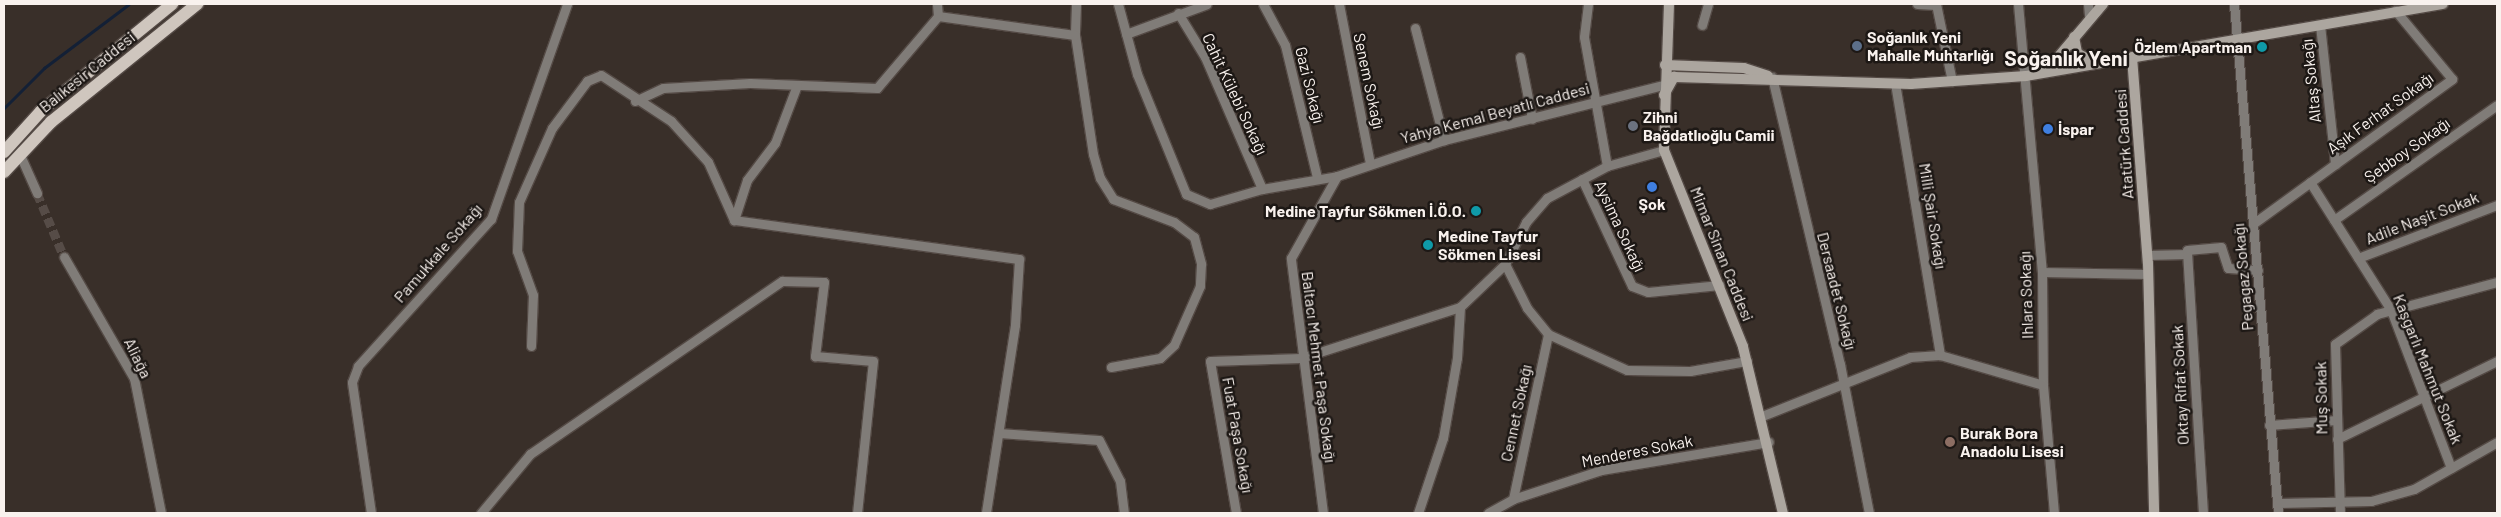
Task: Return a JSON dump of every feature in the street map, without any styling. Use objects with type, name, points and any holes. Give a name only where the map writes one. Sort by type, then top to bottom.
[{"type":"main road","name":"Balıkesir Caddesi","points":[[4,152],[41,111],[172,4]]},
{"type":"main road","name":"Balıkesir Caddesi","points":[[4,172],[51,122],[197,4]]},
{"type":"street","name":"Pamukkale Sokağı","points":[[371,513],[352,382],[358,366],[491,219],[567,4]]},
{"type":"street","points":[[635,101],[662,88],[797,85],[877,88],[938,16],[937,4]]},
{"type":"street","points":[[1076,4],[1075,35],[1085,76],[1092,154],[1100,178],[1113,199],[1174,222],[1194,237],[1201,264],[1200,286],[1174,345],[1160,358],[1111,367]]},
{"type":"street","name":"Yahya Kemal Beyatlı Caddesi","points":[[1118,4],[1137,74],[1186,194],[1210,204],[1262,189],[1317,177],[1337,176],[1444,140],[1597,102],[1664,90]]},
{"type":"street","points":[[1126,34],[1178,13],[1207,4]]},
{"type":"street","name":"Gazi Sokağı","points":[[1263,4],[1285,45],[1317,177]]},
{"type":"street","name":"Senem Sokağı","points":[[1340,4],[1370,164]]},
{"type":"street","points":[[1588,4],[1584,37],[1607,166]]},
{"type":"street","name":"Mimar Sinan Caddesi","points":[[1669,4],[1664,90],[1664,150],[1720,285],[1747,361],[1769,442],[1783,513]]},
{"type":"street","points":[[1702,25],[1708,4]]},
{"type":"street","points":[[1917,4],[1936,4],[1952,81]]},
{"type":"street","name":"Ihlara Sokağı","points":[[2018,4],[2026,76],[2042,272],[2044,385],[2054,513]]},
{"type":"street","points":[[2088,4],[2089,16]]},
{"type":"street","points":[[2039,73],[2074,37],[2089,16],[2103,4]]},
{"type":"street","name":"Pegagaz Sokağı","points":[[2234,4],[2278,513]]},
{"type":"street","points":[[1664,90],[1674,77],[1772,77],[1894,83],[2026,76],[2320,25],[2395,10],[2443,4]]},
{"type":"street","name":"Aşık Ferhat Sokağı","points":[[2254,222],[2452,79],[2395,10]]},
{"type":"street","name":"Cahit Külebi Sokağı","points":[[1178,13],[1205,57],[1262,189]]},
{"type":"street","points":[[938,16],[1075,35]]},
{"type":"street","name":"Altaş Sokağı","points":[[2320,25],[2335,164]]},
{"type":"street","points":[[1414,28],[1444,140]]},
{"type":"street","points":[[2074,37],[2081,58],[2095,63]]},
{"type":"street","name":"Atatürk Caddesi","points":[[2132,57],[2147,255],[2154,513]]},
{"type":"street","points":[[1520,58],[1532,119]]},
{"type":"street","points":[[1665,65],[1744,68],[1772,77]]},
{"type":"street","points":[[531,346],[533,295],[517,251],[520,202],[532,167],[552,128],[587,81],[602,75],[635,101],[671,121],[708,162],[734,220]]},
{"type":"street","name":"Dersaadet Sokağı","points":[[1772,77],[1844,385],[1869,513]]},
{"type":"street","name":"Milli Şair Sokağı","points":[[1894,83],[1940,355]]},
{"type":"street","points":[[734,220],[747,180],[775,143],[797,85]]},
{"type":"street","name":"Şebboy Sokağı","points":[[2334,220],[2497,105]]},
{"type":"street","points":[[1301,358],[1460,307],[1505,264],[1526,222],[1547,198],[1607,166],[1664,150]]},
{"type":"street","points":[[20,155],[37,193]]},
{"type":"street","name":"Baltacı Mehmet Paşa Sokağı","points":[[1323,513],[1301,358],[1290,258],[1337,176]]},
{"type":"street","name":"Aysima Sokağı","points":[[1582,179],[1632,286],[1648,292],[1720,285]]},
{"type":"street","name":"Kaşgarlı Mahmut Sokak","points":[[2310,182],[2391,310],[2451,468]]},
{"type":"street","name":"Adile Naşit Sokak","points":[[2358,258],[2497,205]]},
{"type":"street","points":[[734,220],[1019,259],[1015,325],[986,513]]},
{"type":"street","points":[[2147,255],[2187,254],[2187,250],[2220,247],[2228,268],[2258,270]]},
{"type":"street","name":"Oktay Rıfat Sokak","points":[[2187,254],[2203,513]]},
{"type":"street","name":"Aliağa","points":[[64,257],[134,378],[161,513]]},
{"type":"street","points":[[1505,264],[1527,308],[1548,334],[1627,370],[1690,371],[1747,361]]},
{"type":"street","points":[[2042,272],[2147,274]]},
{"type":"street","points":[[482,513],[530,454],[782,281],[824,282],[815,356],[873,361],[857,513]]},
{"type":"street","points":[[2391,310],[2497,282]]},
{"type":"street","points":[[1418,513],[1443,438],[1457,358],[1460,307]]},
{"type":"street","name":"Muş Sokak","points":[[2339,508],[2335,344],[2377,314],[2391,310]]},
{"type":"street","name":"Cennet Sokağı","points":[[1513,499],[1548,334]]},
{"type":"street","points":[[1762,416],[1844,385],[1910,357],[1940,355],[2044,385]]},
{"type":"street","name":"Fuat Paşa Sokağı","points":[[1236,513],[1210,361],[1301,358]]},
{"type":"street","points":[[2337,439],[2497,362]]},
{"type":"street","points":[[2269,425],[2337,420]]},
{"type":"street","points":[[998,433],[1099,440],[1120,481],[1124,513]]},
{"type":"street","name":"Menderes Sokak","points":[[1488,513],[1513,499],[1601,470],[1769,442]]},
{"type":"street","points":[[2278,503],[2317,499],[2339,508],[2414,490],[2497,442]]},
{"type":"waterway","points":[[4,108],[44,68],[129,4]]},
{"type":"tunnel","points":[[37,193],[64,257]]},
{"type":"place","name":"Soğanlık Yeni Mahalle Muhtarlığı","points":[[1857,46]]},
{"type":"place","name":"Özlem Apartman","points":[[2262,47]]},
{"type":"place","name":"Zihni Bağdatlıoğlu Camii","points":[[1633,126]]},
{"type":"place","name":"İspar","points":[[2048,129]]},
{"type":"place","name":"Şok","points":[[1652,187]]},
{"type":"place","name":"Medine Tayfur Sökmen İ.Ö.O.","points":[[1476,211]]},
{"type":"place","name":"Medine Tayfur Sökmen Lisesi","points":[[1428,245]]},
{"type":"place","name":"Burak Bora Anadolu Lisesi","points":[[1950,442]]},
{"type":"district","name":"Soğanlık Yeni","points":[[2066,58]]}]
